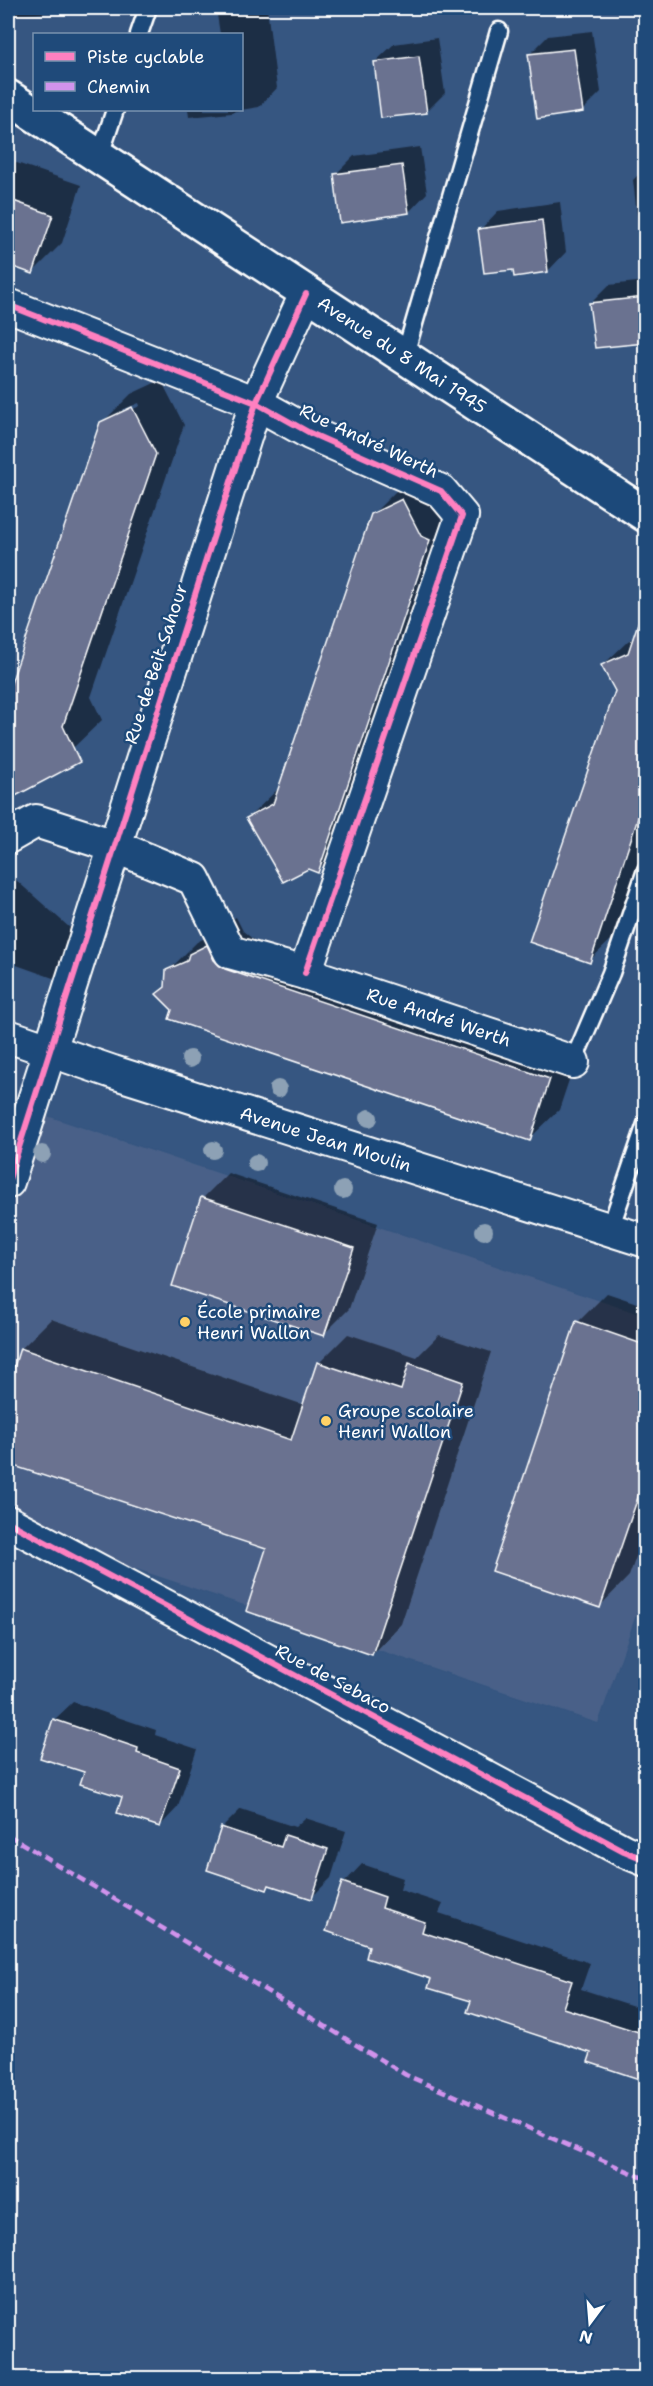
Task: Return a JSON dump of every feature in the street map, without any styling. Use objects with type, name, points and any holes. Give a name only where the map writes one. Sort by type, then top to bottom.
[{"type":"street","name":"Avenue du 8 Mai 1945","points":[[8,97],[645,514]]},
{"type":"street","name":"Rue de Beit Sahour","points":[[51,1050],[256,403],[306,294]]},
{"type":"street","name":"Rue André Werth","points":[[8,305],[256,403],[310,433],[441,491],[462,516],[305,974]]},
{"type":"street","name":"Rue André Werth","points":[[8,837],[36,821],[114,846],[194,879],[230,952],[305,974],[573,1062]]},
{"type":"street","name":"Avenue Jean Moulin","points":[[8,1036],[113,1072],[645,1241]]},
{"type":"street","points":[[8,1182],[51,1050]]},
{"type":"street","name":"Rue de Sebaco","points":[[8,1522],[613,1846],[645,1860]]},
{"type":"lane","points":[[139,33],[148,8]]},
{"type":"lane","points":[[404,358],[499,31]]},
{"type":"lane","points":[[99,158],[115,111]]},
{"type":"lane","points":[[573,1062],[611,973],[645,870]]},
{"type":"lane","points":[[610,1229],[645,1124]]},
{"type":"shaded area","name":"Groupe scolaire Henri Wallon","points":[[8,1103],[645,1316],[645,1605],[640,1603],[598,1723],[8,1526]]},
{"type":"building","points":[[574,49],[583,112],[537,119],[528,54]]},
{"type":"building","points":[[419,56],[427,113],[381,118],[374,62]]},
{"type":"building","points":[[402,165],[409,213],[340,223],[334,174]]},
{"type":"building","points":[[8,199],[53,215],[33,274],[8,265]]},
{"type":"building","points":[[542,220],[548,272],[514,277],[513,270],[484,273],[478,229]]},
{"type":"building","points":[[645,297],[645,343],[595,348],[589,303]]},
{"type":"building","points":[[132,407],[156,454],[63,726],[80,762],[8,800],[8,692],[100,422]]},
{"type":"building","points":[[402,499],[421,536],[430,540],[318,873],[308,869],[283,882],[246,818],[273,804],[371,514]]},
{"type":"building","points":[[640,617],[645,617],[645,797],[590,963],[529,942],[615,691],[601,665],[628,653]]},
{"type":"building","points":[[207,945],[214,960],[225,969],[550,1079],[530,1141],[169,1019],[172,1010],[156,994],[165,987],[166,970],[187,961],[189,954]]},
{"type":"building","points":[[201,1197],[354,1248],[324,1336],[172,1286]]},
{"type":"building","points":[[576,1321],[645,1345],[645,1477],[600,1608],[492,1571]]},
{"type":"building","points":[[20,1348],[291,1440],[317,1362],[401,1390],[409,1363],[463,1382],[372,1655],[246,1611],[266,1549],[8,1464],[8,1386]]},
{"type":"building","points":[[53,1719],[138,1748],[137,1753],[180,1768],[160,1827],[117,1813],[122,1797],[80,1784],[84,1772],[40,1758]]},
{"type":"building","points":[[221,1827],[281,1847],[285,1835],[328,1849],[312,1899],[269,1885],[267,1890],[207,1870]]},
{"type":"building","points":[[342,1882],[385,1897],[382,1908],[425,1922],[422,1932],[572,1981],[563,2008],[645,2034],[645,2081],[588,2062],[591,2053],[467,2012],[471,2001],[428,1988],[431,1979],[366,1958],[369,1946],[326,1931]]},
{"type":"marked path","points":[[8,1835],[406,2075],[646,2179]]},
{"type":"cycle path","points":[[8,1182],[256,403],[306,294]]},
{"type":"cycle path","points":[[8,305],[256,403],[310,433],[441,491],[462,516],[305,973]]},
{"type":"cycle path","points":[[8,1522],[624,1851],[646,1860]]},
{"type":"place","name":"École primaire Henri Wallon","points":[[185,1322]]},
{"type":"place","name":"Groupe scolaire Henri Wallon","points":[[326,1421]]}]
